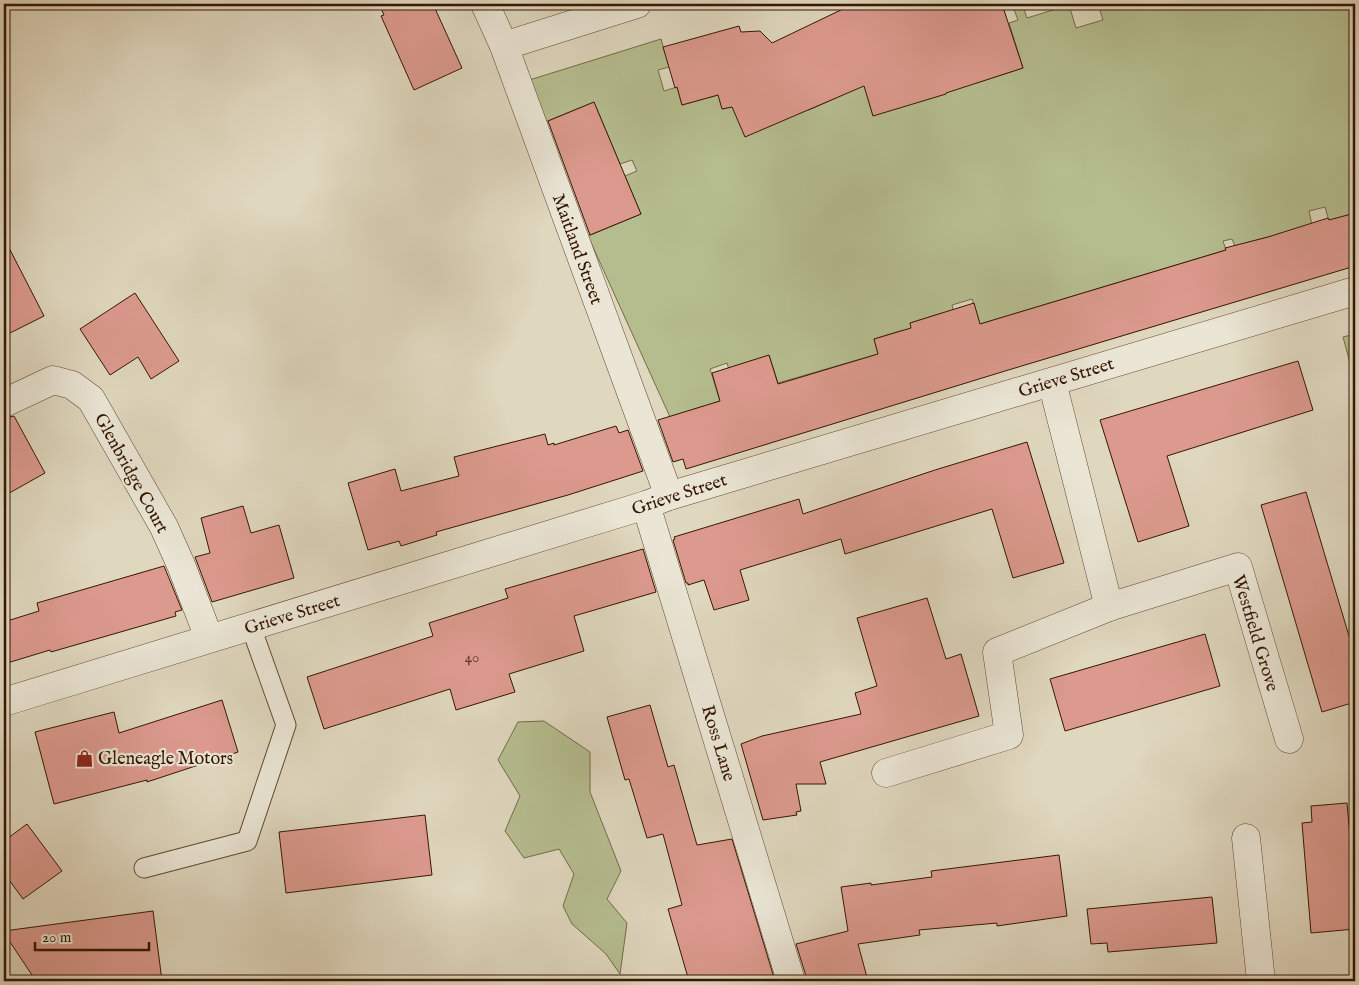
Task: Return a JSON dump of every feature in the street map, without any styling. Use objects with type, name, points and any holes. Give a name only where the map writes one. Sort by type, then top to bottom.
[{"type":"street","name":"Maitland Street","points":[[485,4],[504,46],[657,500]]},
{"type":"street","points":[[504,46],[637,4]]},
{"type":"street","name":"Grieve Street","points":[[4,702],[209,638],[252,627],[657,500],[1355,291]]},
{"type":"street","name":"Glenbridge Court","points":[[4,403],[53,380],[72,385],[91,399],[164,528],[209,638]]},
{"type":"street","points":[[1052,382],[1109,607]]},
{"type":"street","name":"Ross Lane","points":[[657,500],[791,981]]},
{"type":"street","name":"Westfield Grove","points":[[886,773],[1009,735],[997,652],[1109,607],[1238,567],[1289,740]]},
{"type":"street","points":[[1246,838],[1262,981]]},
{"type":"lane","points":[[144,868],[247,841],[286,725],[252,627]]},
{"type":"green space","points":[[922,4],[939,4],[951,42],[976,83],[1023,68],[1009,23],[1018,20],[1012,4],[1022,4],[1027,18],[1069,5],[1076,28],[1103,20],[1098,4],[1355,4],[1355,213],[1329,221],[1325,207],[1309,211],[1312,225],[1235,246],[1232,239],[1223,241],[1226,250],[980,324],[972,299],[952,305],[959,330],[942,313],[910,323],[917,346],[903,330],[874,339],[878,354],[778,383],[769,355],[737,396],[727,363],[710,369],[720,401],[670,417],[588,236],[641,214],[625,176],[637,171],[632,160],[620,164],[594,102],[540,124],[523,82],[661,39],[669,67],[658,70],[664,91],[677,87],[682,105],[718,95],[723,109],[758,99],[809,110],[836,98],[831,84],[868,73],[866,92],[873,116],[936,51]]},
{"type":"green space","points":[[1355,334],[1355,381],[1343,337]]},
{"type":"green space","points":[[544,721],[590,752],[590,792],[621,871],[607,899],[627,923],[620,974],[606,954],[572,924],[563,906],[574,874],[559,849],[524,858],[505,831],[520,796],[498,760],[518,722]]},
{"type":"building","points":[[379,4],[433,4],[462,68],[414,90],[381,16],[384,15]]},
{"type":"building","points":[[861,4],[1002,4],[1023,68],[873,116],[864,86],[745,137],[732,107],[722,109],[718,95],[682,105],[663,47],[739,26],[741,32],[760,31],[772,43],[845,8]]},
{"type":"building","points":[[594,102],[641,214],[590,235],[548,121]]},
{"type":"building","points":[[1355,213],[1355,266],[686,469],[683,459],[673,462],[658,420],[720,401],[712,373],[769,355],[778,384],[878,354],[874,339],[911,328],[910,323],[974,303],[980,324],[1226,250],[1225,248],[1328,218],[1329,220]]},
{"type":"building","points":[[4,238],[44,316],[4,336]]},
{"type":"building","points":[[135,293],[179,361],[151,379],[138,357],[110,375],[80,329]]},
{"type":"building","points":[[1298,361],[1313,410],[1167,456],[1189,526],[1138,542],[1100,420]]},
{"type":"building","points":[[14,416],[45,473],[4,496],[4,418]]},
{"type":"building","points":[[616,426],[619,433],[628,430],[643,471],[568,495],[436,532],[437,535],[401,546],[399,541],[368,550],[348,483],[395,469],[401,491],[459,476],[454,457],[545,434],[548,445],[554,443],[554,445]]},
{"type":"building","points":[[1027,442],[1064,563],[1013,578],[992,509],[845,554],[841,539],[740,570],[749,600],[714,610],[704,580],[688,585],[686,583],[673,540],[675,539],[674,537],[799,499],[803,514]]},
{"type":"building","points":[[1306,492],[1355,656],[1355,702],[1322,712],[1261,505]]},
{"type":"building","points":[[243,506],[251,533],[279,525],[294,578],[212,602],[195,557],[210,553],[201,518]]},
{"type":"building","points":[[643,549],[656,592],[574,616],[584,651],[509,674],[515,692],[456,710],[450,689],[324,729],[307,677],[433,636],[429,623],[508,598],[505,589]]},
{"type":"building","points":[[164,566],[182,610],[175,612],[176,616],[4,664],[4,622],[39,611],[37,603]]},
{"type":"building","points":[[927,598],[946,659],[961,654],[979,716],[820,762],[826,784],[796,784],[801,811],[796,812],[797,815],[763,820],[741,744],[762,736],[861,714],[855,693],[877,686],[857,618]]},
{"type":"building","points":[[1205,634],[1220,686],[1065,731],[1050,679]]},
{"type":"building","points":[[222,700],[238,752],[147,782],[147,780],[54,804],[35,732],[114,712],[119,733]]},
{"type":"building","points":[[650,705],[668,767],[674,765],[697,845],[732,839],[775,981],[689,981],[668,909],[682,905],[663,834],[647,838],[629,779],[625,780],[607,717]]},
{"type":"building","points":[[1347,803],[1355,892],[1355,929],[1311,933],[1302,823],[1312,822],[1311,806]]},
{"type":"building","points":[[425,815],[432,875],[286,893],[279,832]]},
{"type":"building","points":[[27,824],[62,871],[23,899],[4,873],[4,841]]},
{"type":"building","points":[[1059,855],[1067,916],[997,926],[997,923],[919,930],[920,935],[858,944],[868,981],[806,981],[796,944],[848,931],[841,887],[932,877],[931,871]]},
{"type":"building","points":[[1212,897],[1217,943],[1108,952],[1107,943],[1091,944],[1087,909]]},
{"type":"building","points":[[153,911],[162,981],[36,981],[4,933],[4,931]]},
{"type":"place","name":"Gleneagle Motors","points":[[84,758]]}]
